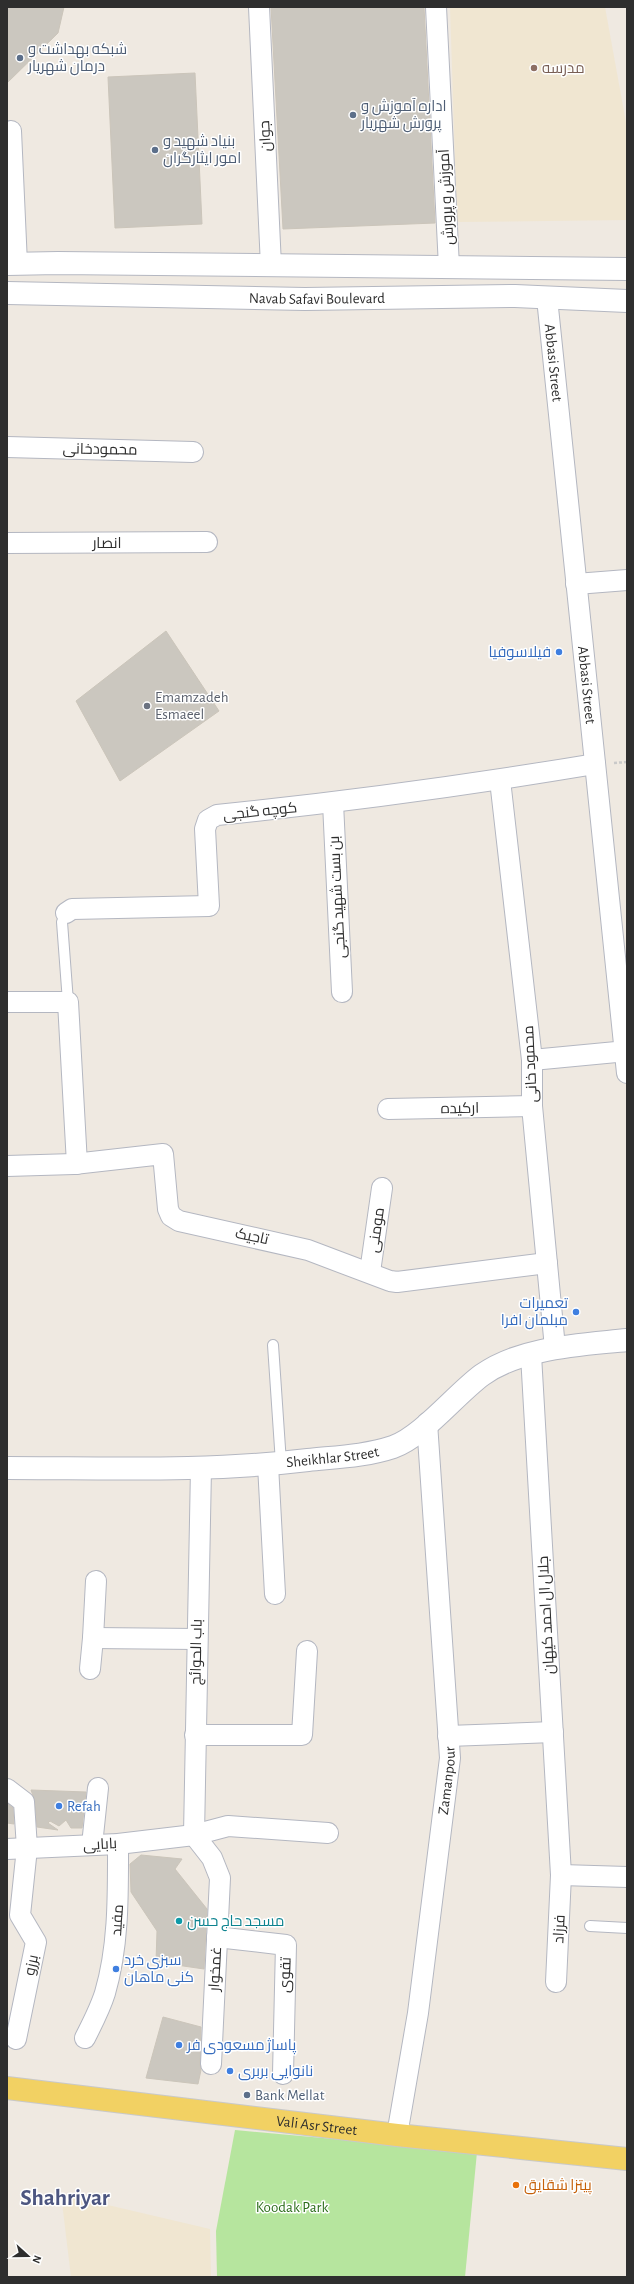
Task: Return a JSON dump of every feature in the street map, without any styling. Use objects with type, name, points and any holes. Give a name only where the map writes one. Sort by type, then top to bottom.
[{"type":"main road","name":"Vali Asr Street","points":[[7,2088],[397,2135],[627,2159]]},
{"type":"street","name":"جوان","points":[[259,7],[271,266]]},
{"type":"street","name":"آموزش و پرورش","points":[[436,7],[449,267]]},
{"type":"street","points":[[11,131],[12,264]]},
{"type":"street","name":"Navab Safavi Boulevard","points":[[12,264],[58,263],[627,269]]},
{"type":"street","points":[[58,263],[56,282],[58,295]]},
{"type":"street","name":"Navab Safavi Boulevard","points":[[7,293],[305,299],[510,296],[627,301]]},
{"type":"street","name":"Abbasi Street","points":[[547,298],[626,1051],[627,1073]]},
{"type":"street","name":"محمودخانی","points":[[7,447],[193,452]]},
{"type":"street","name":"انصار","points":[[7,543],[207,542]]},
{"type":"street","points":[[576,584],[627,580]]},
{"type":"street","name":"کوچه گنجی","points":[[66,914],[72,909],[209,906],[205,829],[208,820],[217,815],[333,803],[500,780],[595,764]]},
{"type":"street","name":"محمود خانی","points":[[500,780],[532,1060],[532,1106],[555,1348]]},
{"type":"street","name":"بن بست شهید گنجی","points":[[333,803],[342,992]]},
{"type":"street","points":[[7,1002],[68,1002],[77,1164]]},
{"type":"street","points":[[532,1060],[626,1051]]},
{"type":"street","name":"ارکیده","points":[[388,1109],[532,1106]]},
{"type":"street","name":"تاجیک","points":[[7,1166],[77,1164],[163,1154],[168,1209],[171,1216],[179,1222],[279,1242],[308,1250],[397,1282],[547,1263]]},
{"type":"street","name":"مومنی","points":[[370,1272],[382,1188]]},
{"type":"street","name":"Sheikhlar Street","points":[[7,1468],[201,1468],[275,1464],[358,1454],[394,1446],[413,1435],[482,1375],[504,1362],[555,1348],[627,1340]]},
{"type":"street","name":"جلال ال احمد کیهان","points":[[531,1355],[561,1875]]},
{"type":"street","name":"Zamanpour","points":[[397,2135],[418,2013],[450,1758],[427,1423]]},
{"type":"street","points":[[275,1464],[275,1594]]},
{"type":"street","name":"باب الحوائج","points":[[194,1835],[196,1639],[201,1468]]},
{"type":"street","points":[[90,1669],[96,1581]]},
{"type":"street","points":[[93,1638],[196,1639]]},
{"type":"street","points":[[195,1735],[302,1735],[307,1651]]},
{"type":"street","points":[[448,1736],[553,1732]]},
{"type":"street","name":"برزو","points":[[7,1788],[24,1802],[27,1848],[20,1915],[36,1942],[16,2039]]},
{"type":"street","points":[[92,1845],[98,1788]]},
{"type":"street","name":"بابایی","points":[[7,1849],[118,1844],[194,1835],[228,1826],[328,1833]]},
{"type":"street","name":"غمخوار","points":[[194,1835],[212,1858],[220,1878],[211,2064]]},
{"type":"street","name":"مفید","points":[[85,2038],[105,1994],[114,1948],[118,1905],[118,1844]]},
{"type":"street","points":[[561,1875],[627,1877]]},
{"type":"street","name":"فرزاد","points":[[556,1982],[561,1875]]},
{"type":"street","name":"تقوی","points":[[217,1937],[286,1945],[283,2074]]},
{"type":"lane","name":"کوچه گنجی","points":[[66,914],[62,922],[68,1002]]},
{"type":"lane","points":[[273,1345],[275,1464]]},
{"type":"lane","points":[[590,1926],[627,1928]]},
{"type":"shaded area","name":"مدرسه","points":[[450,7],[605,7],[627,128],[627,220],[457,222]]},
{"type":"shaded area","points":[[61,2194],[210,2229],[211,2277],[71,2277]]},
{"type":"green space","name":"Koodak Park","points":[[235,2130],[477,2152],[465,2277],[217,2277],[216,2231]]},
{"type":"building","name":"شبکه بهداشت و درمان شهریار","points":[[7,7],[64,7],[58,33],[7,83]]},
{"type":"building","name":"اداره آموزش و پرورش شهریار","points":[[271,7],[424,7],[435,223],[283,229]]},
{"type":"building","name":"بنیاد شهید و امور ایثارگران","points":[[195,73],[202,224],[115,228],[108,77]]},
{"type":"building","name":"Emamzadeh Esmaeel","points":[[166,631],[219,711],[120,781],[76,701]]},
{"type":"building","name":"Refah","points":[[31,1790],[86,1792],[82,1828],[71,1828],[66,1820],[59,1826],[50,1821],[48,1823],[58,1830],[37,1827],[35,1801]]},
{"type":"building","points":[[7,1803],[13,1808],[14,1824],[7,1823]]},
{"type":"building","name":"مسجد حاج حسن","points":[[141,1855],[182,1859],[175,1869],[207,1909],[204,1969],[156,1962],[157,1931],[131,1892],[130,1864]]},
{"type":"building","name":"پاساژ مسعودی فر","points":[[163,2017],[201,2027],[201,2070],[198,2084],[146,2078]]},
{"type":"place","name":"شبکه بهداشت و درمان شهریار","points":[[20,58]]},
{"type":"place","name":"مدرسه","points":[[534,68]]},
{"type":"place","name":"اداره آموزش و پرورش شهریار","points":[[353,115]]},
{"type":"place","name":"بنیاد شهید و امور ایثارگران","points":[[155,150]]},
{"type":"place","name":"فیلاسوفیا","points":[[559,652]]},
{"type":"place","name":"Emamzadeh Esmaeel","points":[[147,706]]},
{"type":"place","name":"تعمیرات مبلمان افرا","points":[[576,1312]]},
{"type":"place","name":"Refah","points":[[59,1806]]},
{"type":"place","name":"مسجد حاج حسن","points":[[179,1921]]},
{"type":"place","name":"سبزی خرد کنی ماهان","points":[[116,1969]]},
{"type":"place","name":"پاساژ مسعودی فر","points":[[179,2045]]},
{"type":"place","name":"نانوایی بربری","points":[[230,2071]]},
{"type":"place","name":"Bank Mellat","points":[[247,2095]]},
{"type":"place","name":"پیتزا شقایق","points":[[516,2185]]},
{"type":"district","name":"Shahriyar","points":[[65,2197]]}]
